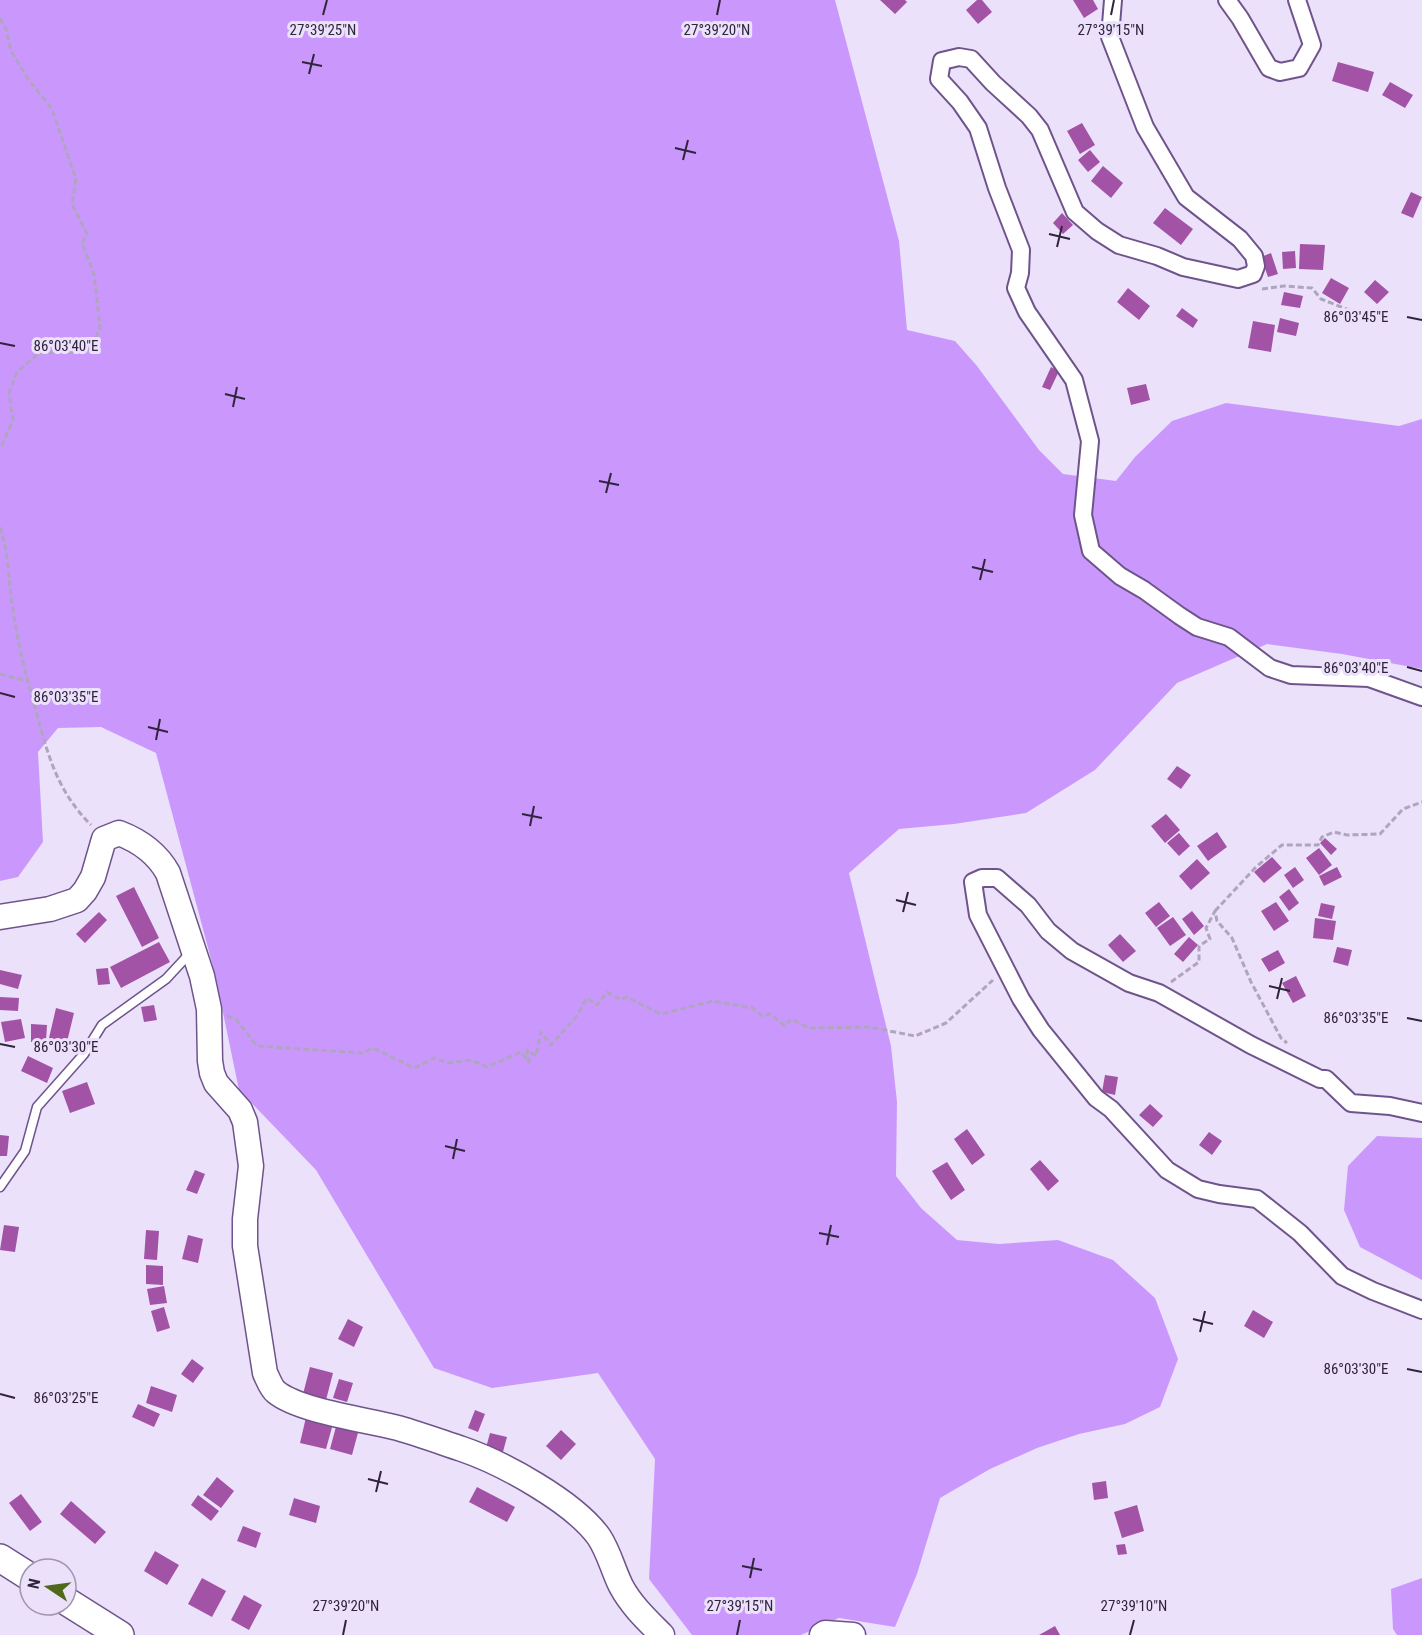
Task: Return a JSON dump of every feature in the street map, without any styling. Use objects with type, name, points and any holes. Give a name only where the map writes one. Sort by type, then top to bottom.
[{"type":"main road","points":[[0,917],[50,909],[77,900],[93,877],[104,839],[119,833],[137,840],[161,860],[168,873],[194,949],[209,1009],[212,1073],[216,1083],[240,1110],[244,1122],[251,1166],[245,1219],[245,1246],[266,1373],[274,1391],[291,1401],[398,1428],[465,1450],[510,1471],[558,1500],[586,1521],[599,1537],[633,1605],[662,1635]]},
{"type":"main road","points":[[0,1558],[18,1570]]},
{"type":"main road","points":[[78,1608],[120,1635]]},
{"type":"main road","points":[[822,1635],[825,1633],[853,1635]]},
{"type":"street","points":[[1113,0],[1110,37],[1145,127],[1186,197],[1240,239],[1254,256],[1256,266],[1253,274],[1238,279],[1183,267],[1157,256],[1119,245],[1097,231],[1075,212],[1040,130],[1029,116],[971,59],[959,57],[942,61],[939,79],[960,102],[978,128],[997,188],[1021,250],[1020,273],[1016,288],[1027,312],[1074,380],[1090,441],[1083,515],[1091,551],[1120,576],[1180,616],[1197,627],[1229,637],[1270,668],[1291,675],[1369,678],[1422,697]]},
{"type":"street","points":[[1227,0],[1269,68],[1280,72],[1299,68],[1312,45],[1297,0]]},
{"type":"street","points":[[1422,1113],[1390,1106],[1351,1103],[1326,1079],[1320,1079],[1251,1045],[1159,993],[1130,983],[1072,951],[1048,931],[1028,905],[998,878],[982,878],[973,882],[978,915],[1021,999],[1041,1030],[1096,1098],[1111,1109],[1167,1170],[1198,1189],[1257,1199],[1300,1233],[1342,1276],[1422,1310]]},
{"type":"lane","points":[[0,1187],[25,1151],[37,1107],[84,1054],[102,1025],[166,979],[194,949]]},
{"type":"path","points":[[0,18],[6,29],[11,51],[28,79],[52,109],[76,178],[72,204],[87,234],[82,243],[94,274],[100,327],[92,348],[74,352],[39,353],[17,372],[9,393],[13,420],[0,449]]},
{"type":"path","points":[[1253,274],[1258,289],[1284,286],[1312,288],[1321,299],[1349,310],[1368,314]]},
{"type":"path","points":[[0,528],[7,546],[9,589],[16,632],[50,763],[78,812],[104,839]]},
{"type":"path","points":[[0,674],[27,681]]},
{"type":"path","points":[[1159,993],[1159,989],[1179,978],[1199,962],[1199,946],[1210,939],[1206,928],[1215,911],[1256,867],[1282,845],[1318,844],[1322,837],[1334,832],[1347,835],[1380,834],[1403,809],[1422,802]]},
{"type":"path","points":[[1215,911],[1217,921],[1232,938],[1251,982],[1281,1038],[1289,1045]]},
{"type":"path","points":[[209,1009],[236,1019],[257,1046],[362,1053],[373,1048],[414,1068],[434,1058],[449,1063],[471,1060],[487,1067],[521,1052],[529,1062],[527,1050],[536,1056],[541,1032],[551,1045],[576,1017],[586,998],[597,1005],[607,992],[621,1000],[626,997],[661,1014],[712,1001],[753,1008],[762,1016],[770,1014],[785,1026],[791,1019],[809,1028],[869,1027],[915,1036],[946,1023],[1005,969]]},
{"type":"shaded area","points":[[0,0],[835,0],[899,241],[907,330],[955,341],[977,366],[1039,450],[1063,474],[1116,481],[1135,457],[1172,421],[1226,403],[1399,426],[1422,419],[1422,669],[1342,654],[1267,644],[1177,683],[1095,770],[1026,813],[954,824],[899,829],[849,873],[891,1046],[897,1102],[896,1176],[921,1208],[957,1240],[999,1244],[1058,1240],[1113,1260],[1155,1298],[1178,1359],[1160,1407],[1125,1424],[1079,1434],[1037,1448],[990,1469],[940,1498],[917,1574],[895,1627],[839,1618],[801,1635],[692,1635],[649,1579],[655,1459],[598,1373],[492,1388],[434,1368],[316,1170],[239,1090],[215,974],[156,753],[101,727],[58,728],[38,752],[43,842],[18,877],[0,881]]},
{"type":"shaded area","points":[[1377,1136],[1422,1138],[1422,1280],[1360,1247],[1344,1210],[1348,1166]]},
{"type":"shaded area","points":[[1422,1578],[1422,1635],[1397,1635],[1393,1629],[1391,1589]]},
{"type":"building","points":[[880,0],[905,0],[907,2],[895,14]]},
{"type":"building","points":[[977,0],[982,0],[992,12],[978,24],[966,10]]},
{"type":"building","points":[[1073,0],[1093,0],[1098,9],[1084,18]]},
{"type":"building","points":[[1338,62],[1374,72],[1368,92],[1332,81]]},
{"type":"building","points":[[1390,82],[1413,95],[1405,108],[1382,95]]},
{"type":"building","points":[[1082,123],[1095,145],[1080,154],[1067,131]]},
{"type":"building","points":[[1090,150],[1100,162],[1088,172],[1078,160]]},
{"type":"building","points":[[1103,166],[1123,183],[1111,198],[1091,181]]},
{"type":"building","points":[[1411,192],[1422,197],[1413,218],[1401,213]]},
{"type":"building","points":[[1165,208],[1193,229],[1181,245],[1153,223]]},
{"type":"building","points":[[1062,213],[1073,225],[1063,234],[1053,223]]},
{"type":"building","points":[[1300,244],[1325,245],[1323,270],[1299,269]]},
{"type":"building","points":[[1295,251],[1296,268],[1283,269],[1282,252]]},
{"type":"building","points":[[1271,253],[1278,274],[1268,277],[1261,257]]},
{"type":"building","points":[[1331,278],[1349,288],[1340,304],[1322,293]]},
{"type":"building","points":[[1375,280],[1389,292],[1377,304],[1364,292]]},
{"type":"building","points":[[1128,288],[1150,306],[1139,320],[1117,302]]},
{"type":"building","points":[[1284,292],[1303,296],[1300,308],[1281,305]]},
{"type":"building","points":[[1182,308],[1198,320],[1193,328],[1176,316]]},
{"type":"building","points":[[1280,318],[1299,323],[1296,336],[1277,332]]},
{"type":"building","points":[[1253,321],[1275,325],[1271,352],[1248,348]]},
{"type":"building","points":[[1051,367],[1059,371],[1050,390],[1042,387]]},
{"type":"building","points":[[1146,384],[1150,400],[1131,405],[1127,388]]},
{"type":"building","points":[[1177,766],[1191,775],[1181,789],[1167,779]]},
{"type":"building","points":[[1166,814],[1180,830],[1165,843],[1151,826]]},
{"type":"building","points":[[1217,832],[1227,847],[1208,861],[1197,846]]},
{"type":"building","points":[[1179,833],[1190,846],[1179,856],[1167,843]]},
{"type":"building","points":[[1325,838],[1337,849],[1331,855],[1320,843]]},
{"type":"building","points":[[1319,848],[1332,865],[1319,875],[1306,858]]},
{"type":"building","points":[[1272,857],[1282,868],[1264,883],[1254,872]]},
{"type":"building","points":[[1197,859],[1210,873],[1191,890],[1179,876]]},
{"type":"building","points":[[1295,867],[1304,880],[1293,888],[1284,875]]},
{"type":"building","points":[[1337,867],[1342,877],[1324,886],[1319,876]]},
{"type":"building","points":[[134,887],[159,938],[142,947],[116,896]]},
{"type":"building","points":[[1289,889],[1299,903],[1289,911],[1279,897]]},
{"type":"building","points":[[1159,902],[1170,916],[1156,927],[1145,913]]},
{"type":"building","points":[[1276,902],[1289,921],[1274,931],[1261,911]]},
{"type":"building","points":[[1321,903],[1335,906],[1332,919],[1318,916]]},
{"type":"building","points":[[1192,911],[1204,926],[1194,935],[1182,919]]},
{"type":"building","points":[[99,912],[107,920],[85,943],[76,934]]},
{"type":"building","points":[[1173,917],[1186,935],[1170,946],[1157,928]]},
{"type":"building","points":[[1315,918],[1336,921],[1333,940],[1313,938]]},
{"type":"building","points":[[1120,934],[1136,951],[1123,962],[1108,945]]},
{"type":"building","points":[[1189,937],[1198,945],[1183,962],[1174,954]]},
{"type":"building","points":[[159,942],[170,962],[121,988],[110,967]]},
{"type":"building","points":[[1337,947],[1352,950],[1348,966],[1333,962]]},
{"type":"building","points":[[1278,950],[1285,963],[1269,972],[1261,959]]},
{"type":"building","points":[[108,968],[110,984],[98,985],[96,969]]},
{"type":"building","points":[[0,970],[22,975],[18,989],[0,984]]},
{"type":"building","points":[[1296,976],[1306,996],[1293,1003],[1282,983]]},
{"type":"building","points":[[0,997],[19,998],[18,1011],[0,1010]]},
{"type":"building","points":[[154,1005],[157,1020],[144,1022],[141,1007]]},
{"type":"building","points":[[56,1008],[74,1013],[67,1042],[49,1038]]},
{"type":"building","points":[[21,1019],[25,1038],[5,1042],[1,1022]]},
{"type":"building","points":[[31,1024],[47,1025],[46,1042],[31,1042]]},
{"type":"building","points":[[28,1056],[53,1068],[47,1083],[21,1071]]},
{"type":"building","points":[[1105,1075],[1118,1077],[1115,1095],[1102,1092]]},
{"type":"building","points":[[87,1082],[95,1104],[70,1113],[62,1091]]},
{"type":"building","points":[[1150,1104],[1163,1116],[1153,1127],[1139,1115]]},
{"type":"building","points":[[967,1129],[985,1155],[972,1165],[954,1139]]},
{"type":"building","points":[[1209,1132],[1222,1141],[1212,1155],[1199,1145]]},
{"type":"building","points":[[0,1135],[9,1136],[7,1156],[0,1156]]},
{"type":"building","points":[[1040,1160],[1059,1181],[1048,1191],[1030,1169]]},
{"type":"building","points":[[947,1162],[965,1190],[951,1200],[932,1171]]},
{"type":"building","points":[[195,1170],[205,1174],[197,1194],[186,1190]]},
{"type":"building","points":[[4,1225],[19,1227],[15,1252],[0,1250]]},
{"type":"building","points":[[146,1230],[159,1231],[157,1260],[144,1259]]},
{"type":"building","points":[[188,1235],[203,1239],[198,1263],[182,1259]]},
{"type":"building","points":[[146,1265],[163,1266],[163,1285],[146,1284]]},
{"type":"building","points":[[164,1286],[167,1303],[150,1305],[147,1289]]},
{"type":"building","points":[[164,1307],[170,1328],[157,1332],[151,1311]]},
{"type":"building","points":[[1253,1310],[1273,1322],[1264,1338],[1244,1326]]},
{"type":"building","points":[[348,1319],[363,1327],[354,1347],[338,1339]]},
{"type":"building","points":[[192,1359],[204,1368],[193,1383],[181,1374]]},
{"type":"building","points":[[310,1367],[333,1373],[326,1400],[303,1394]]},
{"type":"building","points":[[339,1379],[353,1383],[347,1402],[333,1398]]},
{"type":"building","points":[[151,1386],[177,1395],[172,1412],[146,1403]]},
{"type":"building","points":[[138,1404],[160,1414],[154,1427],[132,1417]]},
{"type":"building","points":[[475,1410],[485,1414],[478,1432],[468,1428]]},
{"type":"building","points":[[307,1413],[334,1420],[326,1449],[300,1443]]},
{"type":"building","points":[[337,1423],[359,1429],[352,1455],[330,1449]]},
{"type":"building","points":[[561,1430],[576,1444],[561,1460],[546,1446]]},
{"type":"building","points":[[490,1433],[507,1437],[501,1459],[484,1455]]},
{"type":"building","points":[[217,1477],[234,1491],[221,1508],[203,1495]]},
{"type":"building","points":[[1106,1481],[1108,1498],[1094,1500],[1092,1483]]},
{"type":"building","points":[[477,1487],[515,1507],[507,1522],[469,1502]]},
{"type":"building","points":[[21,1494],[42,1522],[30,1531],[9,1503]]},
{"type":"building","points":[[198,1495],[219,1511],[211,1521],[191,1505]]},
{"type":"building","points":[[294,1498],[320,1506],[316,1523],[289,1515]]},
{"type":"building","points":[[71,1501],[106,1532],[95,1544],[60,1514]]},
{"type":"building","points":[[1137,1505],[1144,1531],[1122,1538],[1114,1512]]},
{"type":"building","points":[[243,1526],[261,1533],[256,1548],[237,1541]]},
{"type":"building","points":[[1125,1544],[1127,1554],[1118,1555],[1116,1545]]},
{"type":"building","points":[[155,1551],[179,1565],[167,1585],[144,1571]]},
{"type":"building","points":[[202,1578],[226,1591],[212,1617],[188,1604]]},
{"type":"building","points":[[244,1595],[262,1605],[249,1630],[231,1620]]},
{"type":"building","points":[[1055,1626],[1060,1635],[1039,1635]]}]
